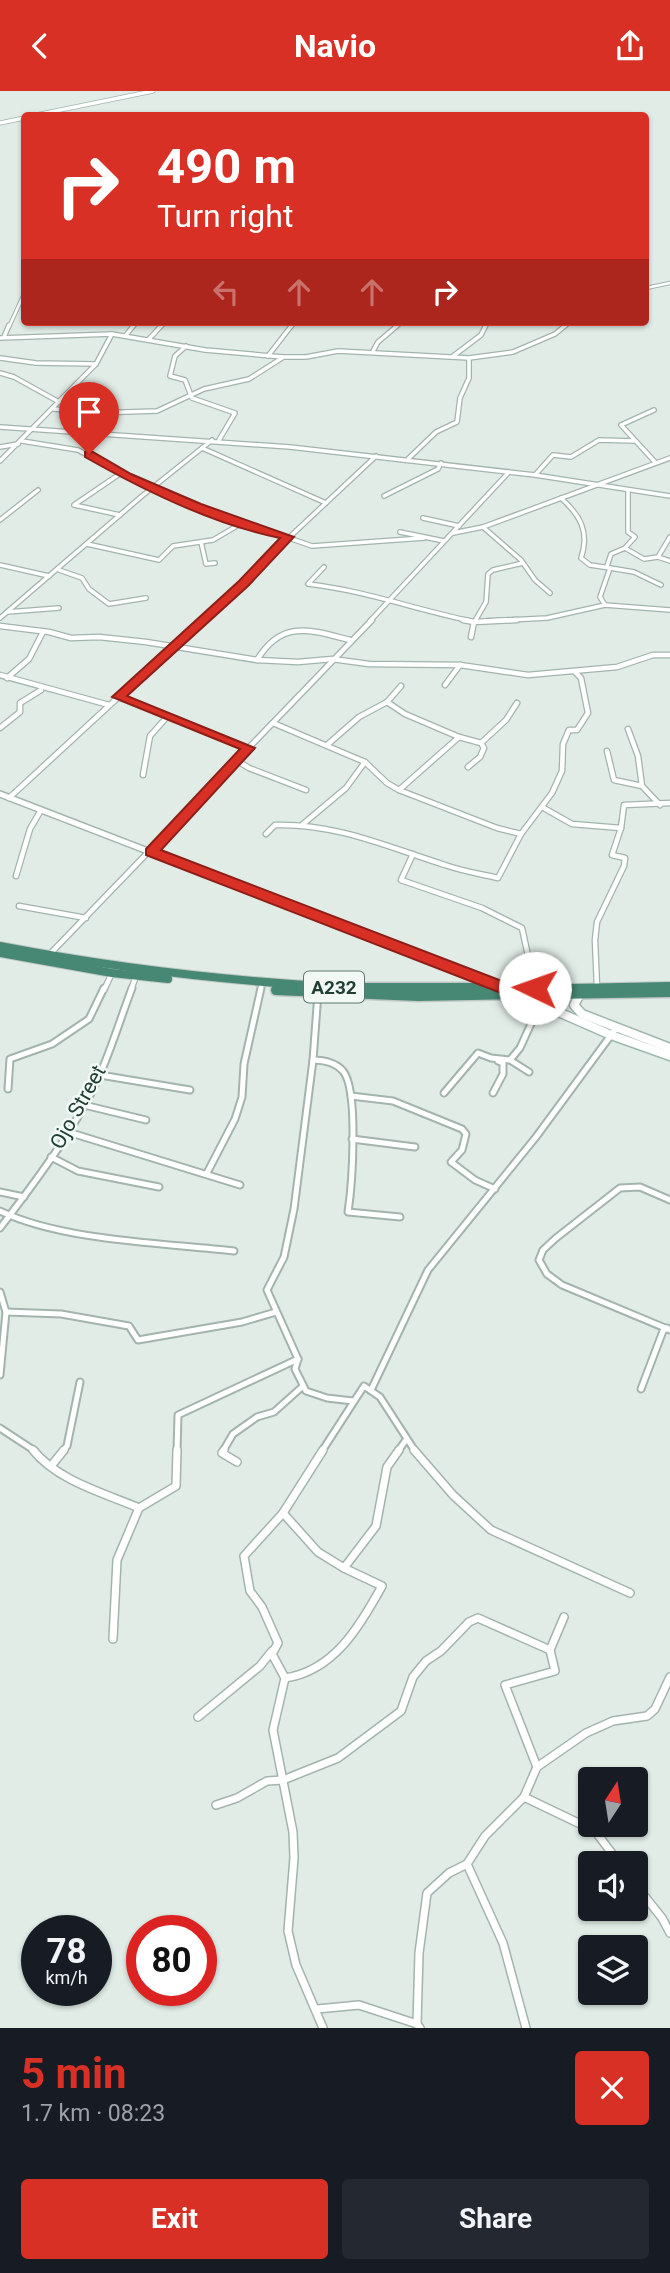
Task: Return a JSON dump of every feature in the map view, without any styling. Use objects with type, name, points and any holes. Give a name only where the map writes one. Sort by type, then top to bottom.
[{"type":"highway","name":"A232","points":[[0,946],[48,956],[254,983],[414,990],[670,986]]},
{"type":"highway","name":"A232","points":[[0,953],[136,976],[318,993],[494,996],[670,992]]},
{"type":"main road","points":[[580,994],[574,1005],[582,1014],[670,1048]]},
{"type":"main road","points":[[494,996],[540,1004],[611,1035],[670,1056]]},
{"type":"street","points":[[51,112],[153,91]]},
{"type":"street","points":[[0,123],[21,119]]},
{"type":"street","points":[[649,287],[670,283]]},
{"type":"street","points":[[21,300],[2,337],[126,335],[205,350],[283,357],[306,357],[338,351],[373,351],[469,358],[513,352],[555,334],[565,326]]},
{"type":"street","points":[[126,335],[134,326]]},
{"type":"street","points":[[149,339],[161,326]]},
{"type":"street","points":[[268,356],[292,326]]},
{"type":"street","points":[[373,351],[383,335],[397,326]]},
{"type":"street","points":[[452,358],[481,335],[486,326]]},
{"type":"street","points":[[0,461],[96,365],[111,334]]},
{"type":"street","points":[[186,345],[175,356],[169,374],[185,380],[192,398],[235,413],[219,440]]},
{"type":"street","points":[[54,409],[94,414],[146,413],[165,408],[192,393],[241,382],[283,357]]},
{"type":"street","points":[[408,459],[428,436],[447,424],[457,422],[462,407],[460,399],[472,372],[469,358]]},
{"type":"street","points":[[0,359],[96,365]]},
{"type":"street","points":[[0,373],[15,377],[30,389],[59,402]]},
{"type":"street","points":[[654,409],[621,425],[654,462]]},
{"type":"street","points":[[0,427],[219,440],[408,459],[670,496]]},
{"type":"street","points":[[0,618],[212,440]]},
{"type":"street","points":[[535,475],[553,455],[571,457],[599,440],[635,441]]},
{"type":"street","points":[[0,447],[21,442],[78,450],[154,487],[265,532],[312,546],[404,542],[424,538]]},
{"type":"street","points":[[202,448],[326,503]]},
{"type":"street","points":[[9,798],[244,583],[288,537],[376,456]]},
{"type":"street","points":[[453,533],[483,527],[670,457]]},
{"type":"street","points":[[384,496],[438,469],[442,463]]},
{"type":"street","points":[[48,956],[151,852],[509,472]]},
{"type":"street","points":[[120,515],[74,505],[121,473]]},
{"type":"street","points":[[0,520],[9,516],[21,501],[38,490]]},
{"type":"street","points":[[604,605],[600,597],[611,554],[625,548],[635,537],[628,532],[628,490]]},
{"type":"street","points":[[561,498],[576,511],[585,531],[588,543],[581,558],[590,565],[634,572],[662,585]]},
{"type":"street","points":[[423,518],[459,526]]},
{"type":"street","points":[[87,544],[159,561],[173,545],[213,540],[242,523]]},
{"type":"street","points":[[483,527],[551,593]]},
{"type":"street","points":[[400,532],[444,541]]},
{"type":"street","points":[[657,557],[670,537]]},
{"type":"street","points":[[201,543],[206,564],[215,563]]},
{"type":"street","points":[[625,548],[644,559],[657,557],[670,561]]},
{"type":"street","points":[[471,638],[475,622],[486,602],[488,574],[493,570],[523,563]]},
{"type":"street","points":[[0,565],[49,576]]},
{"type":"street","points":[[324,566],[308,584],[338,587],[475,622],[547,618],[604,605],[670,610]]},
{"type":"street","points":[[59,570],[82,578],[89,589],[109,604],[146,598]]},
{"type":"street","points":[[7,612],[59,608]]},
{"type":"street","points":[[0,626],[71,638],[99,637],[175,646],[257,660],[298,663],[332,659],[379,664],[460,665],[528,675],[617,667],[653,655],[670,655]]},
{"type":"street","points":[[257,660],[265,643],[285,632],[302,628],[350,640]]},
{"type":"street","points":[[7,678],[29,659],[43,632]]},
{"type":"street","points":[[445,685],[460,665]]},
{"type":"street","points":[[266,834],[275,825],[303,824],[362,836],[413,854],[498,878],[521,834],[542,807],[562,771],[563,744],[569,730],[578,730],[588,713],[580,678],[575,672]]},
{"type":"street","points":[[0,675],[109,705]]},
{"type":"street","points":[[327,745],[359,717],[387,702],[401,686]]},
{"type":"street","points":[[0,728],[20,712],[20,703],[44,689]]},
{"type":"street","points":[[118,697],[248,748]]},
{"type":"street","points":[[387,702],[405,714],[459,737],[481,743],[484,748],[480,757],[468,767]]},
{"type":"street","points":[[481,743],[506,720],[517,703]]},
{"type":"street","points":[[143,775],[150,736],[166,717]]},
{"type":"street","points":[[273,723],[365,762],[399,790],[497,828],[521,834]]},
{"type":"street","points":[[628,729],[643,774],[642,786]]},
{"type":"street","points":[[399,790],[459,737]]},
{"type":"street","points":[[607,751],[614,780],[642,786],[660,805]]},
{"type":"street","points":[[236,760],[249,768],[306,790]]},
{"type":"street","points":[[303,824],[361,771],[365,762]]},
{"type":"street","points":[[361,771],[373,771]]},
{"type":"street","points":[[0,794],[506,989]]},
{"type":"street","points":[[597,987],[595,931],[599,915],[616,889],[624,868],[625,858],[612,855],[621,828],[624,805],[670,803]]},
{"type":"street","points":[[542,807],[572,824],[621,828]]},
{"type":"street","points":[[16,876],[26,839],[41,810]]},
{"type":"street","points":[[413,854],[401,880],[482,908],[522,928],[535,988]]},
{"type":"street","points":[[19,906],[86,918]]},
{"type":"street","points":[[8,1089],[10,1059],[52,1044],[89,1019],[112,972]]},
{"type":"street","name":"Ojo Street","points":[[0,1228],[24,1197],[84,1105],[100,1075],[136,976]]},
{"type":"street","points":[[206,1173],[235,1119],[242,1097],[244,1064],[261,988]]},
{"type":"street","points":[[318,993],[313,1060],[294,1209],[284,1257],[267,1290],[299,1359],[295,1369],[306,1391],[327,1398],[353,1401]]},
{"type":"street","points":[[510,1060],[520,1048],[540,1004]]},
{"type":"street","points":[[372,1388],[428,1270],[570,1093],[617,1027]]},
{"type":"street","points":[[444,1093],[478,1053],[503,1063],[503,1074],[493,1093]]},
{"type":"street","points":[[491,1058],[510,1060],[529,1072]]},
{"type":"street","points":[[313,1060],[337,1065],[348,1077],[353,1175],[348,1212],[400,1217]]},
{"type":"street","points":[[100,1075],[190,1090]]},
{"type":"street","points":[[351,1096],[394,1101],[461,1129],[466,1134],[462,1150],[451,1162],[475,1180],[495,1189]]},
{"type":"street","points":[[84,1105],[146,1120]]},
{"type":"street","points":[[68,1132],[240,1185]]},
{"type":"street","points":[[352,1139],[415,1147]]},
{"type":"street","points":[[51,1157],[78,1171],[159,1187]]},
{"type":"street","points":[[641,1389],[669,1328],[556,1282],[544,1270],[539,1260],[543,1250],[556,1238],[620,1188],[640,1187],[670,1201]]},
{"type":"street","points":[[0,1192],[24,1197]]},
{"type":"street","points":[[0,1211],[7,1216],[69,1232],[234,1251]]},
{"type":"street","points":[[0,1292],[6,1312],[0,1375]]},
{"type":"street","points":[[6,1312],[61,1314],[129,1326],[138,1340],[242,1322],[276,1312]]},
{"type":"street","points":[[113,1639],[117,1560],[139,1508],[176,1486],[178,1416],[299,1359]]},
{"type":"street","points":[[51,1466],[67,1445],[80,1382]]},
{"type":"street","points":[[237,1462],[222,1453],[233,1434],[257,1417],[274,1412],[303,1386]]},
{"type":"street","points":[[278,1643],[262,1608],[250,1591],[244,1556],[283,1513],[364,1386],[372,1388],[406,1440],[459,1502],[491,1530],[630,1593]]},
{"type":"street","points":[[0,1428],[33,1449],[69,1478],[139,1508]]},
{"type":"street","points":[[344,1568],[376,1526],[387,1467],[406,1440]]},
{"type":"street","points":[[283,1513],[324,1558],[382,1586],[360,1625],[342,1647],[305,1675],[285,1678]]},
{"type":"street","points":[[216,1805],[237,1798],[267,1781],[283,1780],[338,1758],[401,1711],[414,1677],[426,1661],[441,1651],[469,1622],[478,1618],[550,1650]]},
{"type":"street","points":[[537,1767],[506,1685],[555,1671],[550,1650],[564,1618]]},
{"type":"street","points":[[278,1643],[272,1654],[285,1678],[272,1733],[292,1815],[294,1848],[287,1923],[300,1976],[317,2009],[323,2028]]},
{"type":"street","points":[[198,1717],[260,1666],[278,1643]]},
{"type":"street","points":[[317,2009],[359,2005],[419,2026],[419,1953],[427,1893],[449,1873],[467,1864],[485,1836],[524,1797],[537,1767],[586,1733],[613,1720],[647,1716],[655,1709],[670,1677]]},
{"type":"street","points":[[524,1797],[594,1831],[610,1851]]},
{"type":"street","points":[[467,1864],[495,1918],[510,1961],[526,2028]]},
{"type":"street","points":[[648,1900],[670,1933]]},
{"type":"route","points":[[89,454],[127,476],[197,506],[265,532],[288,537],[244,583],[118,697],[248,748],[151,852],[506,989],[535,988]]}]
